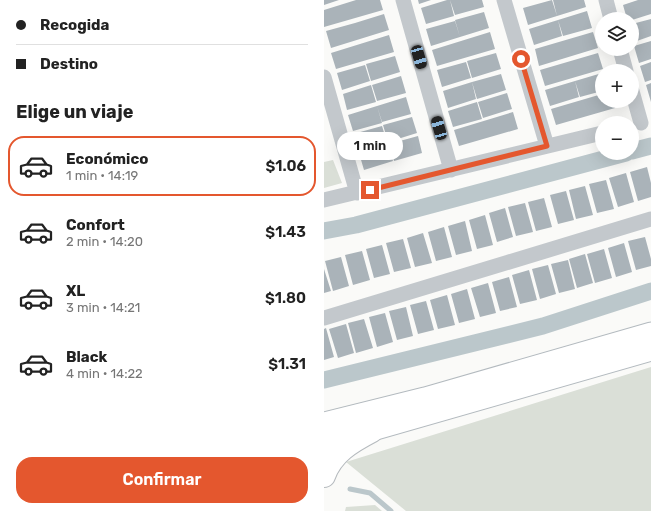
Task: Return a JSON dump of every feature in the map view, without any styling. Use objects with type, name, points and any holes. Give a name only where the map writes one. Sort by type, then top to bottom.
[{"type":"main road","points":[[324,423],[425,398],[651,333]]},
{"type":"main road","points":[[324,444],[651,350]]},
{"type":"main road","points":[[324,476],[336,454],[353,441],[372,431]]},
{"type":"street","points":[[403,0],[451,170]]},
{"type":"street","points":[[504,0],[547,146]]},
{"type":"street","points":[[606,0],[609,12]]},
{"type":"street","points":[[324,77],[357,193]]},
{"type":"street","points":[[637,108],[641,123]]},
{"type":"street","points":[[324,200],[595,135]]},
{"type":"street","points":[[324,318],[651,219]]},
{"type":"shaded area","points":[[333,160],[342,183],[324,188],[324,162]]},
{"type":"shaded area","points":[[651,367],[651,511],[406,511],[346,462]]},
{"type":"shaded area","points":[[375,505],[382,511],[345,511],[346,507]]},
{"type":"building","points":[[324,0],[339,0],[324,5]]},
{"type":"building","points":[[356,0],[380,0],[383,10],[324,27],[324,10]]},
{"type":"building","points":[[418,0],[431,0],[419,4]]},
{"type":"building","points":[[450,0],[454,16],[426,24],[421,8]]},
{"type":"building","points":[[450,0],[482,0],[484,7],[455,15]]},
{"type":"building","points":[[552,0],[557,16],[528,25],[523,8]]},
{"type":"building","points":[[553,0],[584,0],[586,7],[557,16]]},
{"type":"building","points":[[638,0],[651,0],[651,14],[639,18],[639,12],[625,12],[623,5]]},
{"type":"building","points":[[587,11],[592,28],[563,36],[558,20]]},
{"type":"building","points":[[484,12],[489,28],[460,37],[455,20]]},
{"type":"building","points":[[384,14],[389,30],[360,39],[355,23]]},
{"type":"building","points":[[651,19],[651,36],[639,40],[639,22]]},
{"type":"building","points":[[558,20],[562,36],[534,45],[529,29]]},
{"type":"building","points":[[455,21],[460,37],[431,46],[426,29]]},
{"type":"building","points":[[355,23],[360,39],[331,48],[326,31]]},
{"type":"building","points":[[490,32],[495,49],[437,66],[432,50]]},
{"type":"building","points":[[593,32],[595,38],[595,49],[539,66],[535,49]]},
{"type":"building","points":[[389,35],[394,52],[336,69],[331,53]]},
{"type":"building","points":[[651,41],[651,59],[639,63],[637,56],[639,56],[639,45]]},
{"type":"building","points":[[496,53],[501,69],[472,78],[467,61]]},
{"type":"building","points":[[595,54],[595,56],[599,56],[601,64],[595,64],[595,71],[545,86],[540,70]]},
{"type":"building","points":[[395,56],[400,72],[371,81],[366,64]]},
{"type":"building","points":[[466,62],[471,78],[442,87],[437,70]]},
{"type":"building","points":[[651,62],[651,80],[645,82],[640,66]]},
{"type":"building","points":[[365,65],[370,81],[342,90],[337,73]]},
{"type":"building","points":[[501,74],[506,90],[477,99],[472,82]]},
{"type":"building","points":[[595,75],[595,93],[580,97],[575,81]]},
{"type":"building","points":[[401,76],[406,93],[377,101],[372,85]]},
{"type":"building","points":[[575,81],[579,97],[550,106],[545,90]]},
{"type":"building","points":[[472,82],[476,99],[448,108],[443,91]]},
{"type":"building","points":[[651,83],[651,102],[646,85]]},
{"type":"building","points":[[371,85],[376,102],[347,110],[343,94]]},
{"type":"building","points":[[507,93],[512,109],[483,118],[478,102]]},
{"type":"building","points":[[595,96],[595,108],[615,108],[556,125],[551,109]]},
{"type":"building","points":[[406,97],[411,114],[382,122],[377,106]]},
{"type":"building","points":[[477,102],[482,119],[453,127],[448,111]]},
{"type":"building","points":[[377,106],[382,123],[353,131],[348,115]]},
{"type":"building","points":[[513,112],[518,129],[459,146],[454,130]]},
{"type":"building","points":[[412,117],[417,133],[388,142],[383,125]]},
{"type":"building","points":[[382,126],[387,142],[358,151],[353,134]]},
{"type":"building","points":[[418,136],[422,153],[394,161],[389,144]]},
{"type":"building","points":[[388,145],[393,161],[364,170],[359,153]]},
{"type":"building","points":[[647,167],[651,183],[651,197],[638,201],[630,172]]},
{"type":"building","points":[[626,173],[634,202],[618,207],[609,178]]},
{"type":"building","points":[[606,180],[614,209],[597,213],[589,184]]},
{"type":"building","points":[[585,186],[593,215],[576,219],[569,190]]},
{"type":"building","points":[[566,191],[574,220],[558,224],[550,195]]},
{"type":"building","points":[[544,198],[552,227],[536,231],[528,202]]},
{"type":"building","points":[[525,203],[533,232],[516,236],[508,207]]},
{"type":"building","points":[[505,208],[513,237],[497,242],[489,213]]},
{"type":"building","points":[[485,215],[493,245],[477,249],[469,220]]},
{"type":"building","points":[[465,221],[472,251],[456,255],[448,226]]},
{"type":"building","points":[[444,227],[452,257],[436,261],[428,232]]},
{"type":"building","points":[[423,233],[432,263],[415,267],[407,238]]},
{"type":"building","points":[[645,237],[651,259],[651,266],[636,270],[628,241]]},
{"type":"building","points":[[403,239],[411,268],[394,272],[386,243]]},
{"type":"building","points":[[624,243],[632,272],[616,277],[608,248]]},
{"type":"building","points":[[382,245],[390,274],[374,278],[366,249]]},
{"type":"building","points":[[604,249],[612,278],[595,283],[587,254]]},
{"type":"building","points":[[362,251],[370,280],[353,285],[345,255]]},
{"type":"building","points":[[585,254],[593,283],[577,288],[569,259]]},
{"type":"building","points":[[341,257],[349,286],[333,291],[325,261]]},
{"type":"building","points":[[568,260],[575,289],[559,293],[551,264]]},
{"type":"building","points":[[548,265],[556,294],[540,299],[532,269]]},
{"type":"building","points":[[324,269],[331,291],[324,293]]},
{"type":"building","points":[[529,270],[537,300],[520,304],[512,275]]},
{"type":"building","points":[[509,277],[517,307],[500,311],[492,282]]},
{"type":"building","points":[[488,283],[496,313],[480,317],[471,288]]},
{"type":"building","points":[[467,289],[475,319],[459,323],[451,294]]},
{"type":"building","points":[[447,295],[455,325],[438,329],[430,300]]},
{"type":"building","points":[[426,301],[434,330],[418,334],[410,305]]},
{"type":"building","points":[[406,307],[413,336],[397,340],[389,311]]},
{"type":"building","points":[[385,313],[393,342],[377,347],[369,317]]},
{"type":"building","points":[[364,319],[373,348],[356,353],[348,323]]},
{"type":"building","points":[[346,324],[354,353],[338,358],[329,329]]},
{"type":"building","points":[[326,328],[334,357],[324,360],[324,329]]},
{"type":"waterway","points":[[639,149],[651,146]]},
{"type":"waterway","points":[[324,231],[356,225],[600,160]]},
{"type":"waterway","points":[[324,380],[543,326],[651,291]]},
{"type":"waterway","points":[[350,489],[370,493],[391,511]]},
{"type":"route","points":[[370,190],[547,146],[521,59]]}]
